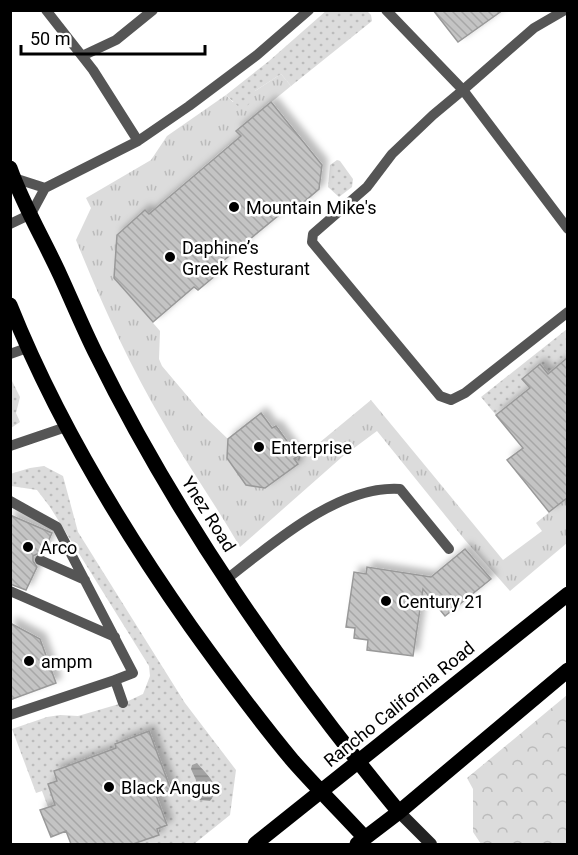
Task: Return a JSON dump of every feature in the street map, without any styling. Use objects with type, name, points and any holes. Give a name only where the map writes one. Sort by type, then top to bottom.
[{"type":"main road","name":"Ynez Road","points":[[12,175],[96,354],[153,460],[226,579],[358,762],[399,812],[431,844]]},
{"type":"main road","points":[[10,305],[27,348],[66,427],[99,486],[166,591],[233,685],[294,761],[364,842],[567,670]]},
{"type":"main road","name":"Rancho California Road","points":[[255,844],[567,594]]},
{"type":"lane","points":[[46,10],[82,56],[138,141]]},
{"type":"lane","points":[[82,56],[116,40],[153,10]]},
{"type":"lane","points":[[10,224],[31,214],[45,188],[138,141],[249,61],[309,10]]},
{"type":"lane","points":[[386,10],[463,90],[567,229]]},
{"type":"lane","points":[[565,10],[534,28],[433,115],[392,154],[367,188],[313,234],[312,242],[440,396],[451,399],[465,393],[567,312]]},
{"type":"lane","points":[[12,175],[45,188]]},
{"type":"lane","points":[[10,354],[27,348]]},
{"type":"lane","points":[[10,447],[66,427]]},
{"type":"lane","points":[[226,579],[293,528],[330,505],[386,488],[400,489],[449,549]]},
{"type":"lane","points":[[10,501],[57,527],[133,673],[10,714]]},
{"type":"lane","points":[[40,560],[85,580]]},
{"type":"lane","points":[[10,591],[115,637]]},
{"type":"lane","points":[[114,680],[123,703]]},
{"type":"green space","points":[[327,10],[367,11],[372,21],[291,86],[281,74],[255,91],[252,101],[246,107],[239,107],[226,95],[269,61]]},
{"type":"green space","points":[[281,74],[291,86],[236,131],[245,140],[234,149],[229,145],[161,203],[154,219],[145,210],[117,235],[114,278],[160,331],[159,359],[162,366],[205,417],[228,439],[227,458],[246,485],[265,488],[297,464],[294,459],[319,443],[371,400],[503,560],[542,531],[536,523],[567,498],[567,543],[510,591],[465,540],[377,431],[342,457],[240,547],[151,400],[106,310],[76,240],[91,208],[86,198],[151,160],[167,136],[226,95],[233,102]]},
{"type":"green space","points":[[337,160],[353,179],[352,187],[339,197],[328,187],[330,165]]},
{"type":"green space","points":[[567,329],[567,358],[548,374],[540,365],[522,379],[530,388],[496,415],[481,397]]},
{"type":"green space","points":[[10,377],[20,397],[16,413],[20,422],[11,428]]},
{"type":"green space","points":[[44,466],[63,476],[78,532],[185,703],[236,770],[230,815],[194,844],[133,844],[159,835],[156,795],[170,790],[120,758],[104,752],[54,771],[57,781],[48,785],[55,805],[48,807],[42,791],[36,793],[12,729],[47,717],[78,716],[126,702],[143,694],[150,676],[149,666],[50,507],[37,490],[11,486],[10,474]]},
{"type":"green space","points":[[567,695],[567,844],[481,844],[473,832],[473,789],[467,778]]},
{"type":"shaded area","points":[[197,763],[214,785],[214,796],[210,801],[200,800],[194,792],[196,780],[191,769],[192,765]]},
{"type":"building","points":[[433,10],[503,10],[458,42]]},
{"type":"building","points":[[271,102],[322,165],[319,189],[292,212],[289,207],[217,266],[221,271],[198,290],[194,287],[153,322],[114,278],[117,235],[145,210],[149,214],[241,136],[236,131]]},
{"type":"building","points":[[567,358],[567,498],[549,512],[507,460],[523,448],[496,415],[530,388],[522,379],[540,364],[548,374]]},
{"type":"building","name":"Enterprise","points":[[261,413],[272,428],[276,426],[298,456],[294,459],[298,464],[265,488],[246,485],[227,458],[228,439]]},
{"type":"building","name":"Arco","points":[[10,515],[52,533],[43,553],[33,556],[37,567],[26,590],[10,584]]},
{"type":"building","name":"Century 21","points":[[465,549],[491,579],[445,616],[423,589],[413,656],[367,650],[368,640],[354,638],[355,628],[346,627],[354,572],[366,574],[367,567],[431,577]]},
{"type":"building","name":"ampm","points":[[10,623],[40,639],[56,683],[10,700]]},
{"type":"building","name":"Black Angus","points":[[149,731],[171,790],[156,795],[167,825],[157,829],[159,835],[133,844],[71,844],[66,831],[51,837],[40,810],[55,805],[48,784],[57,781],[54,771],[116,748],[115,744]]},
{"type":"place","name":"Mountain Mike's","points":[[234,207]]},
{"type":"place","name":"Daphine’s Greek Resturant","points":[[170,257]]},
{"type":"place","name":"Enterprise","points":[[259,447]]},
{"type":"place","name":"Arco","points":[[28,547]]},
{"type":"place","name":"Century 21","points":[[386,601]]},
{"type":"place","name":"ampm","points":[[29,661]]},
{"type":"place","name":"Black Angus","points":[[109,787]]}]
